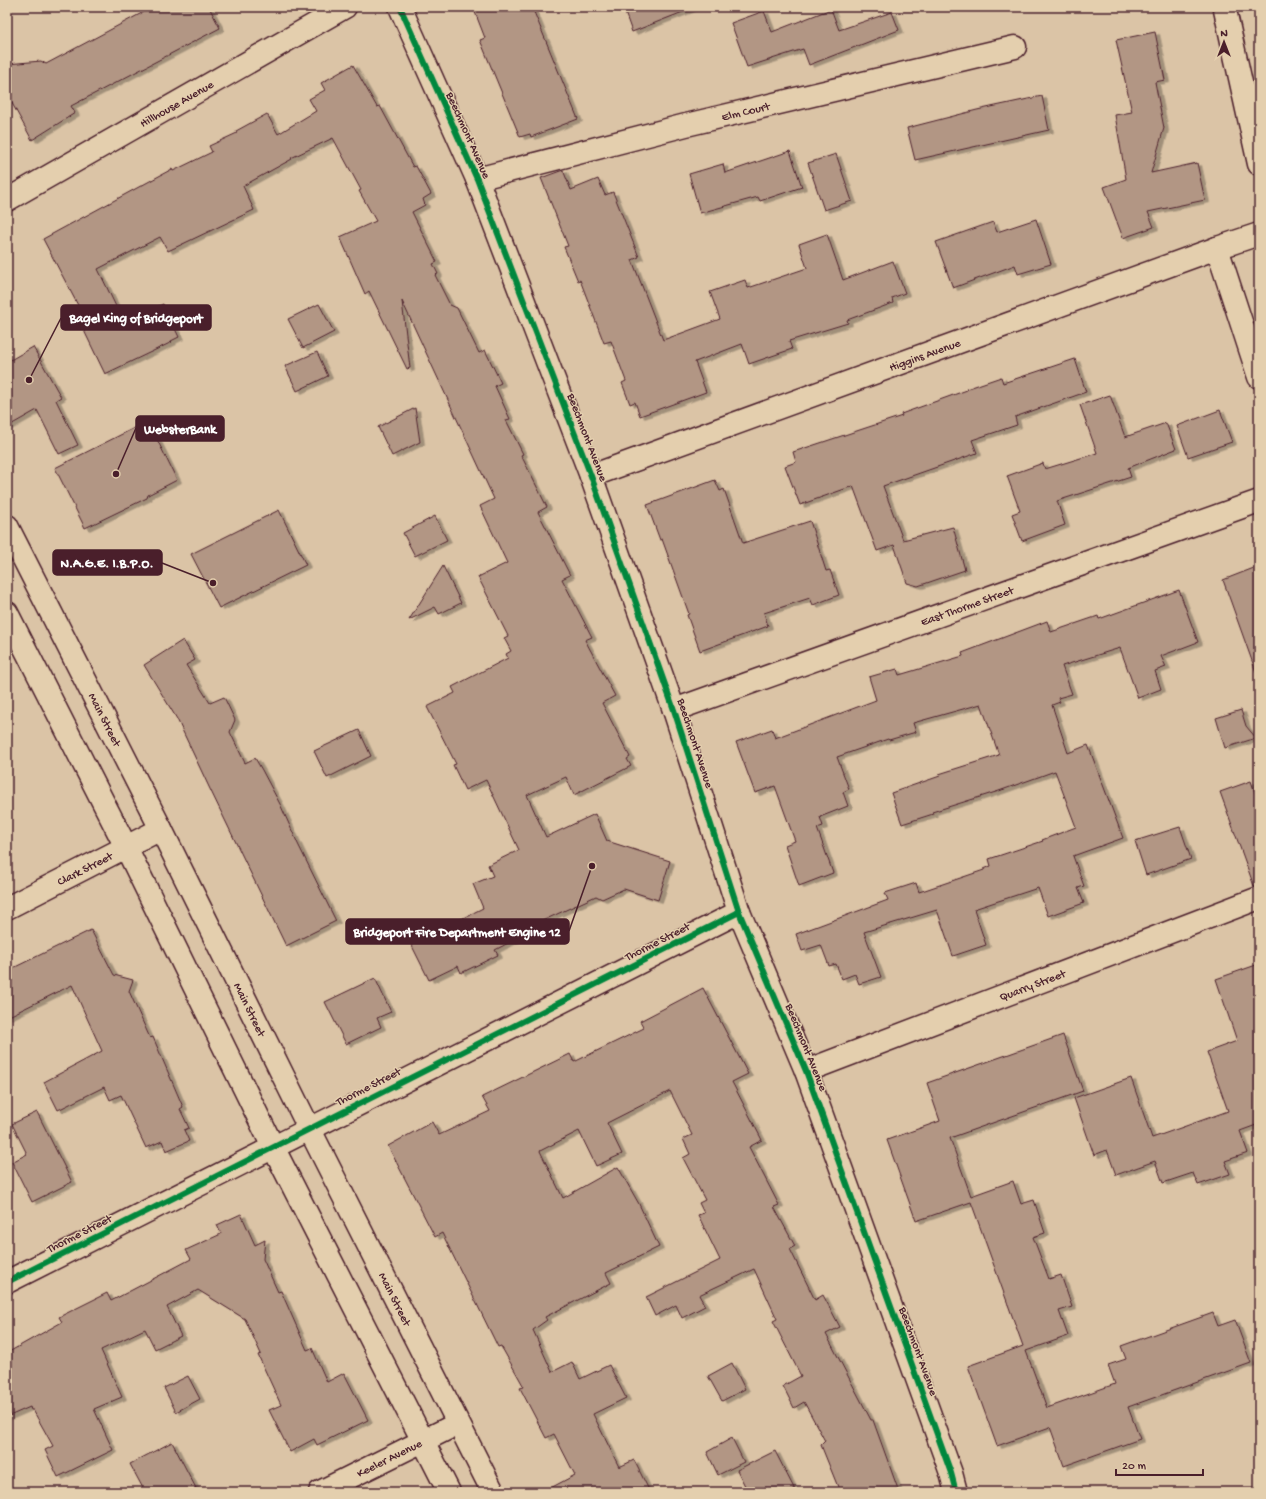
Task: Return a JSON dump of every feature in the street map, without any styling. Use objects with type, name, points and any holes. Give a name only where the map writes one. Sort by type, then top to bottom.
[{"type":"street","name":"Hillhouse Avenue","points":[[7,200],[345,7]]},
{"type":"street","name":"Beechmont Avenue","points":[[400,7],[477,179],[591,476],[674,710],[739,912],[806,1071],[952,1473],[956,1492]]},
{"type":"street","points":[[1225,10],[1259,164]]},
{"type":"street","name":"Elm Court","points":[[477,179],[686,125],[1015,47]]},
{"type":"street","name":"Higgins Avenue","points":[[591,476],[1259,234]]},
{"type":"street","points":[[1217,248],[1259,377]]},
{"type":"street","name":"East Thorme Street","points":[[674,710],[1259,501]]},
{"type":"street","name":"Main Street","points":[[9,536],[161,829],[309,1128],[493,1492]]},
{"type":"street","points":[[7,614],[126,847],[273,1147],[449,1492]]},
{"type":"street","name":"Clark Street","points":[[7,908],[161,829]]},
{"type":"street","name":"Quarry Street","points":[[806,1071],[1259,898]]},
{"type":"street","name":"Thorme Street","points":[[7,1282],[309,1128],[739,912]]},
{"type":"street","name":"Keeler Avenue","points":[[320,1492],[458,1424]]},
{"type":"building","points":[[153,7],[209,7],[220,28],[71,106],[75,113],[32,140],[7,94],[7,64],[41,61],[46,64]]},
{"type":"building","points":[[473,7],[532,7],[578,119],[531,137],[530,134],[520,137],[480,40],[485,38]]},
{"type":"building","points":[[623,7],[693,7],[693,8],[632,32]]},
{"type":"building","points":[[831,9],[839,30],[892,12],[899,30],[809,65],[803,49],[747,67],[731,23],[764,11],[772,32]]},
{"type":"building","points":[[1155,32],[1165,80],[1155,82],[1164,128],[1151,173],[1197,163],[1205,200],[1148,212],[1154,227],[1123,238],[1104,187],[1126,179],[1115,115],[1132,112],[1116,40]]},
{"type":"building","points":[[353,65],[377,107],[380,106],[413,167],[416,166],[431,194],[423,199],[425,205],[412,212],[437,262],[433,264],[438,274],[435,275],[450,305],[457,308],[479,353],[485,350],[501,383],[495,386],[510,419],[506,420],[523,454],[521,455],[547,507],[538,512],[570,575],[562,579],[592,637],[585,640],[615,696],[602,703],[630,757],[627,759],[631,766],[574,795],[566,777],[527,795],[546,837],[595,814],[607,841],[670,861],[658,900],[624,889],[602,899],[596,896],[514,934],[516,939],[495,950],[498,955],[461,973],[458,966],[429,980],[411,944],[483,908],[473,884],[493,876],[488,865],[519,850],[486,780],[465,790],[453,765],[456,764],[427,707],[455,693],[452,687],[508,658],[506,654],[511,651],[504,638],[508,636],[478,577],[507,563],[480,506],[494,499],[402,301],[410,368],[407,369],[369,291],[365,294],[340,237],[376,221],[359,191],[361,190],[333,138],[291,158],[292,159],[243,186],[254,210],[168,251],[160,237],[98,269],[124,323],[163,304],[179,337],[171,341],[172,342],[105,374],[76,314],[81,311],[43,239],[172,169],[173,171],[212,152],[209,146],[237,133],[236,131],[267,114],[278,134],[316,111],[309,99],[325,90],[321,83]]},
{"type":"building","points":[[1042,96],[1049,130],[915,160],[907,128],[977,110]]},
{"type":"building","points":[[790,151],[802,187],[760,201],[758,197],[700,213],[689,174],[723,164],[725,173]]},
{"type":"building","points":[[836,154],[852,201],[824,210],[808,163]]},
{"type":"building","points":[[563,170],[571,190],[598,179],[605,195],[613,192],[639,257],[632,260],[663,340],[720,319],[710,292],[745,280],[748,288],[807,268],[799,244],[827,234],[843,280],[893,261],[905,293],[892,298],[893,303],[847,320],[848,323],[789,341],[792,349],[749,364],[742,344],[695,362],[706,392],[640,416],[635,402],[630,404],[622,383],[626,381],[611,341],[604,343],[580,280],[578,281],[564,247],[568,246],[541,178]]},
{"type":"building","points":[[1036,219],[1051,264],[1018,274],[1015,265],[953,288],[936,242],[993,222],[997,232]]},
{"type":"building","points":[[319,304],[334,332],[303,348],[288,319]]},
{"type":"building","points":[[33,347],[61,397],[56,400],[78,445],[59,454],[37,410],[7,427],[7,362]]},
{"type":"building","points":[[317,352],[328,376],[297,391],[285,366]]},
{"type":"building","points":[[1075,359],[1086,392],[1015,417],[1017,425],[972,440],[977,453],[883,486],[903,540],[953,527],[965,570],[918,586],[907,583],[894,545],[877,551],[853,486],[800,505],[785,466],[796,462],[793,452],[902,416],[901,414],[1001,377],[1003,383]]},
{"type":"building","points":[[1110,395],[1125,437],[1166,423],[1176,449],[1128,468],[1131,477],[1057,501],[1065,525],[1022,541],[1012,514],[1020,511],[1007,476],[1043,463],[1045,469],[1097,453],[1080,405]]},
{"type":"building","points":[[415,408],[420,442],[392,456],[378,427]]},
{"type":"building","points":[[1220,410],[1232,442],[1188,457],[1177,426]]},
{"type":"building","points":[[148,421],[177,480],[148,495],[147,498],[85,528],[55,468]]},
{"type":"building","points":[[715,480],[720,491],[724,489],[743,543],[810,521],[826,571],[830,570],[839,595],[813,605],[810,598],[764,613],[768,626],[700,651],[687,615],[689,614],[662,539],[660,540],[647,505]]},
{"type":"building","points":[[279,510],[306,565],[219,608],[191,554]]},
{"type":"building","points":[[435,516],[447,540],[415,556],[403,533]]},
{"type":"building","points":[[443,566],[461,603],[439,614],[435,607],[409,620]]},
{"type":"building","points":[[1259,566],[1259,671],[1256,672],[1223,580]]},
{"type":"building","points":[[1179,590],[1198,642],[1161,656],[1166,667],[1155,671],[1161,689],[1138,698],[1120,648],[1062,666],[1072,694],[1058,698],[1060,702],[1052,705],[1068,753],[1088,745],[1123,838],[1073,856],[1084,886],[1078,888],[1084,903],[1048,916],[1038,888],[974,909],[986,945],[953,956],[937,910],[864,932],[881,977],[859,984],[855,974],[842,979],[836,964],[829,966],[821,945],[802,951],[796,934],[888,900],[885,893],[916,883],[919,892],[984,870],[991,866],[989,859],[1043,841],[1042,840],[1076,827],[1055,771],[999,791],[932,812],[933,814],[902,824],[891,793],[940,776],[939,774],[999,755],[981,704],[913,723],[916,732],[889,740],[888,739],[837,757],[849,789],[843,792],[848,806],[820,817],[823,826],[817,828],[833,873],[799,886],[785,845],[795,841],[775,786],[755,793],[736,742],[772,729],[775,738],[876,700],[869,677],[897,669],[899,675],[963,656],[962,653],[1047,621],[1051,632],[1098,616],[1099,619]]},
{"type":"building","points":[[183,640],[195,660],[186,665],[210,703],[224,697],[235,720],[230,732],[245,763],[255,758],[262,770],[280,804],[336,921],[286,946],[177,719],[144,665]]},
{"type":"building","points":[[1241,710],[1246,726],[1256,738],[1225,748],[1216,718]]},
{"type":"building","points":[[359,730],[371,756],[327,778],[314,751]]},
{"type":"building","points":[[1251,781],[1259,804],[1259,886],[1254,886],[1220,792]]},
{"type":"building","points":[[1180,827],[1191,859],[1146,875],[1135,841]]},
{"type":"building","points":[[91,930],[114,975],[133,980],[129,991],[150,1038],[153,1037],[183,1107],[180,1109],[189,1128],[184,1130],[189,1141],[166,1151],[162,1141],[146,1148],[121,1095],[110,1100],[104,1087],[58,1110],[44,1082],[102,1051],[72,985],[7,1017],[7,971]]},
{"type":"building","points":[[1259,964],[1259,1124],[1240,1131],[1248,1153],[1225,1161],[1230,1174],[1198,1185],[1193,1173],[1163,1183],[1155,1161],[1116,1175],[1107,1150],[1094,1155],[1074,1098],[1131,1078],[1152,1138],[1228,1111],[1207,1052],[1237,1041],[1216,979]]},
{"type":"building","points":[[375,978],[391,1012],[377,1018],[381,1027],[346,1044],[325,1002]]},
{"type":"building","points":[[703,988],[748,1074],[732,1082],[762,1140],[749,1147],[779,1205],[774,1207],[795,1246],[790,1249],[815,1300],[823,1295],[840,1327],[826,1334],[871,1420],[873,1420],[899,1492],[840,1492],[821,1445],[825,1441],[804,1402],[794,1408],[783,1386],[801,1376],[773,1321],[777,1319],[754,1269],[699,1295],[705,1306],[682,1318],[676,1305],[655,1316],[646,1297],[720,1260],[698,1215],[704,1213],[699,1203],[705,1200],[683,1158],[690,1154],[683,1139],[692,1135],[670,1091],[607,1123],[622,1154],[596,1166],[579,1131],[540,1151],[563,1198],[618,1167],[639,1204],[659,1247],[606,1273],[611,1283],[545,1317],[547,1320],[533,1330],[552,1372],[572,1362],[580,1379],[609,1365],[626,1398],[593,1414],[619,1467],[634,1460],[650,1492],[543,1492],[575,1475],[554,1434],[546,1438],[520,1388],[524,1387],[501,1346],[498,1347],[442,1233],[435,1237],[388,1146],[432,1122],[439,1135],[490,1111],[482,1097],[570,1054],[574,1062],[644,1028],[640,1021]]},
{"type":"building","points":[[1063,1035],[1083,1091],[950,1138],[971,1196],[1013,1181],[1021,1204],[1034,1200],[1045,1233],[1033,1237],[1049,1279],[1061,1275],[1072,1307],[1059,1311],[1068,1336],[1026,1351],[1047,1408],[1115,1384],[1108,1365],[1126,1359],[1121,1346],[1213,1313],[1218,1326],[1235,1320],[1251,1363],[1128,1407],[1140,1439],[1064,1466],[1050,1427],[997,1446],[968,1366],[1023,1346],[971,1202],[916,1221],[887,1140],[940,1121],[927,1083]]},
{"type":"building","points":[[37,1112],[72,1182],[32,1202],[12,1162],[27,1154],[12,1124]]},
{"type":"building","points":[[241,1214],[255,1245],[265,1240],[263,1259],[278,1292],[281,1291],[307,1350],[312,1348],[327,1382],[344,1373],[368,1420],[317,1445],[314,1439],[290,1452],[269,1410],[281,1405],[258,1355],[261,1354],[245,1319],[198,1290],[167,1307],[181,1336],[155,1349],[145,1329],[101,1350],[122,1397],[94,1409],[113,1450],[58,1477],[45,1450],[53,1446],[33,1410],[31,1410],[30,1407],[7,1417],[7,1353],[62,1322],[59,1317],[107,1293],[111,1301],[191,1259],[186,1250],[221,1234],[217,1225]]},
{"type":"building","points":[[732,1363],[745,1389],[722,1401],[708,1376]]},
{"type":"building","points":[[188,1376],[200,1399],[176,1412],[164,1388]]},
{"type":"building","points":[[732,1438],[744,1462],[718,1475],[707,1452]]},
{"type":"building","points":[[172,1442],[198,1492],[145,1492],[130,1464]]},
{"type":"building","points":[[775,1451],[796,1492],[748,1492],[737,1470]]},
{"type":"cycle path","points":[[400,7],[477,179],[591,476],[674,710],[739,912],[806,1071],[951,1473],[956,1492]]},
{"type":"cycle path","points":[[7,1282],[739,912]]},
{"type":"place","name":"Bagel King of Bridgeport","points":[[29,380]]},
{"type":"place","name":"WebsterBank","points":[[116,474]]},
{"type":"place","name":"N.A.G.E. I.B.P.O.","points":[[213,583]]},
{"type":"place","name":"Bridgeport Fire Department Engine 12","points":[[592,866]]}]
